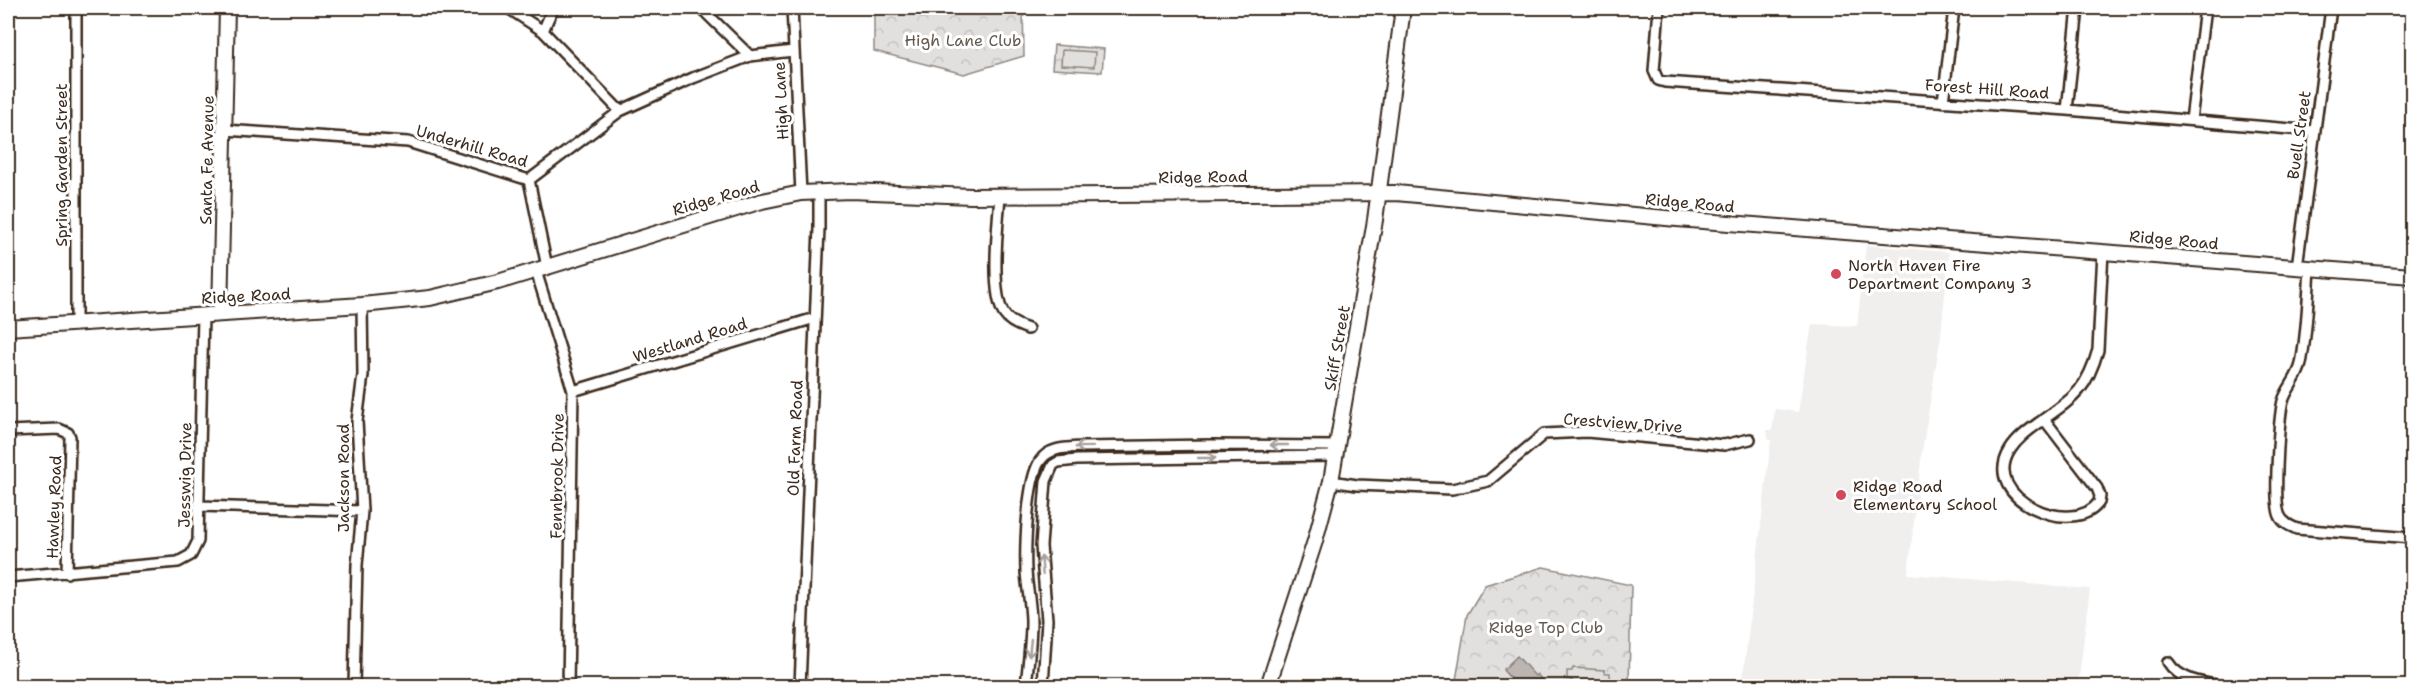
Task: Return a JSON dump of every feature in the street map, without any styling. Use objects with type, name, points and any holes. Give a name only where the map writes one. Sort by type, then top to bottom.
[{"type":"main road","name":"Santa Fe Avenue","points":[[220,314],[227,8]]},
{"type":"main road","name":"Skiff Street","points":[[1268,687],[1315,541],[1331,481],[1378,192],[1404,8]]},
{"type":"main road","name":"Ridge Road","points":[[8,328],[362,305],[449,295],[542,269],[740,207],[801,193],[819,192],[1000,196],[1378,192],[1688,219],[2412,276]]},
{"type":"street","name":"Spring Garden Street","points":[[76,8],[76,322]]},
{"type":"street","points":[[508,8],[543,31],[620,111]]},
{"type":"street","points":[[543,31],[553,8]]},
{"type":"street","points":[[701,8],[750,56]]},
{"type":"street","name":"High Lane","points":[[792,8],[801,193]]},
{"type":"street","name":"Forest Hill Road","points":[[1659,8],[1654,71],[1658,80],[2314,131]]},
{"type":"street","points":[[1943,102],[1954,8]]},
{"type":"street","points":[[2067,110],[2078,8]]},
{"type":"street","points":[[2191,120],[2205,8]]},
{"type":"street","name":"Buell Street","points":[[2331,8],[2314,131],[2303,267],[2301,365],[2285,398],[2281,414],[2277,507],[2280,517],[2288,525],[2297,529],[2412,538]]},
{"type":"street","name":"Underhill Road","points":[[224,130],[408,142],[529,180],[620,111],[693,78],[750,56],[793,51]]},
{"type":"street","name":"Fennbrook Drive","points":[[529,180],[542,269],[573,391],[568,687]]},
{"type":"street","name":"Old Farm Road","points":[[800,687],[819,192]]},
{"type":"street","points":[[1000,196],[997,294],[1006,317],[1028,329]]},
{"type":"street","points":[[2044,419],[2097,488],[2099,502],[2087,513],[2065,515],[2038,511],[2024,503],[2007,486],[2004,467],[2010,449],[2023,435],[2044,419],[2077,394],[2094,363],[2098,350],[2103,251]]},
{"type":"street","name":"Jackson Road","points":[[354,687],[357,565],[362,511],[357,422],[363,375],[362,305]]},
{"type":"street","name":"Jesswig Drive","points":[[8,577],[67,573],[186,559],[195,549],[198,541],[200,506],[203,315]]},
{"type":"street","name":"Westland Road","points":[[573,391],[815,318]]},
{"type":"street","name":"Hawley Road","points":[[8,431],[59,429],[68,433],[70,437],[67,573]]},
{"type":"street","name":"Crestview Drive","points":[[1331,481],[1357,485],[1452,489],[1488,481],[1544,434],[1587,432],[1724,445],[1750,439]]},
{"type":"street","points":[[1026,687],[1031,619],[1026,570],[1032,478],[1040,461],[1046,455],[1065,448],[1182,446],[1336,451]]},
{"type":"street","points":[[1181,459],[1182,446]]},
{"type":"street","points":[[1043,687],[1047,620],[1041,546],[1046,481],[1050,468],[1058,462],[1077,460],[1181,459],[1336,451]]},
{"type":"street","points":[[1040,461],[1050,468]]},
{"type":"street","points":[[200,506],[362,511]]},
{"type":"street","points":[[1031,619],[1047,620]]},
{"type":"street","points":[[2168,662],[2173,670],[2196,682],[2222,687]]},
{"type":"street","points":[[1027,674],[1044,675]]},
{"type":"shaded area","name":"Ridge Road Elementary School","points":[[1866,245],[1949,252],[1941,335],[1922,451],[1908,574],[2090,589],[2078,686],[1742,686],[1771,440],[1768,439],[1767,430],[1772,430],[1775,409],[1798,412],[1812,324],[1857,326]]},
{"type":"shaded area","points":[[1517,656],[1535,676],[1537,674],[1541,679],[1533,686],[1501,686],[1510,678],[1503,670]]},
{"type":"green space","name":"High Lane Club","points":[[868,8],[1023,8],[1024,56],[964,74],[874,51],[874,10]]},
{"type":"green space","points":[[1054,45],[1104,49],[1102,72],[1052,69]]},
{"type":"green space","points":[[1062,50],[1095,52],[1094,67],[1061,65]]},
{"type":"green space","name":"Ridge Top Club","points":[[1543,567],[1631,585],[1629,686],[1455,686],[1467,615],[1485,585]]},
{"type":"green space","points":[[1573,668],[1605,670],[1605,673],[1610,673],[1610,682],[1604,681],[1604,685],[1572,683],[1572,680],[1567,679],[1567,671],[1572,671]]},
{"type":"place","name":"North Haven Fire Department Company 3","points":[[1836,274]]},
{"type":"place","name":"Ridge Road Elementary School","points":[[1841,495]]}]
